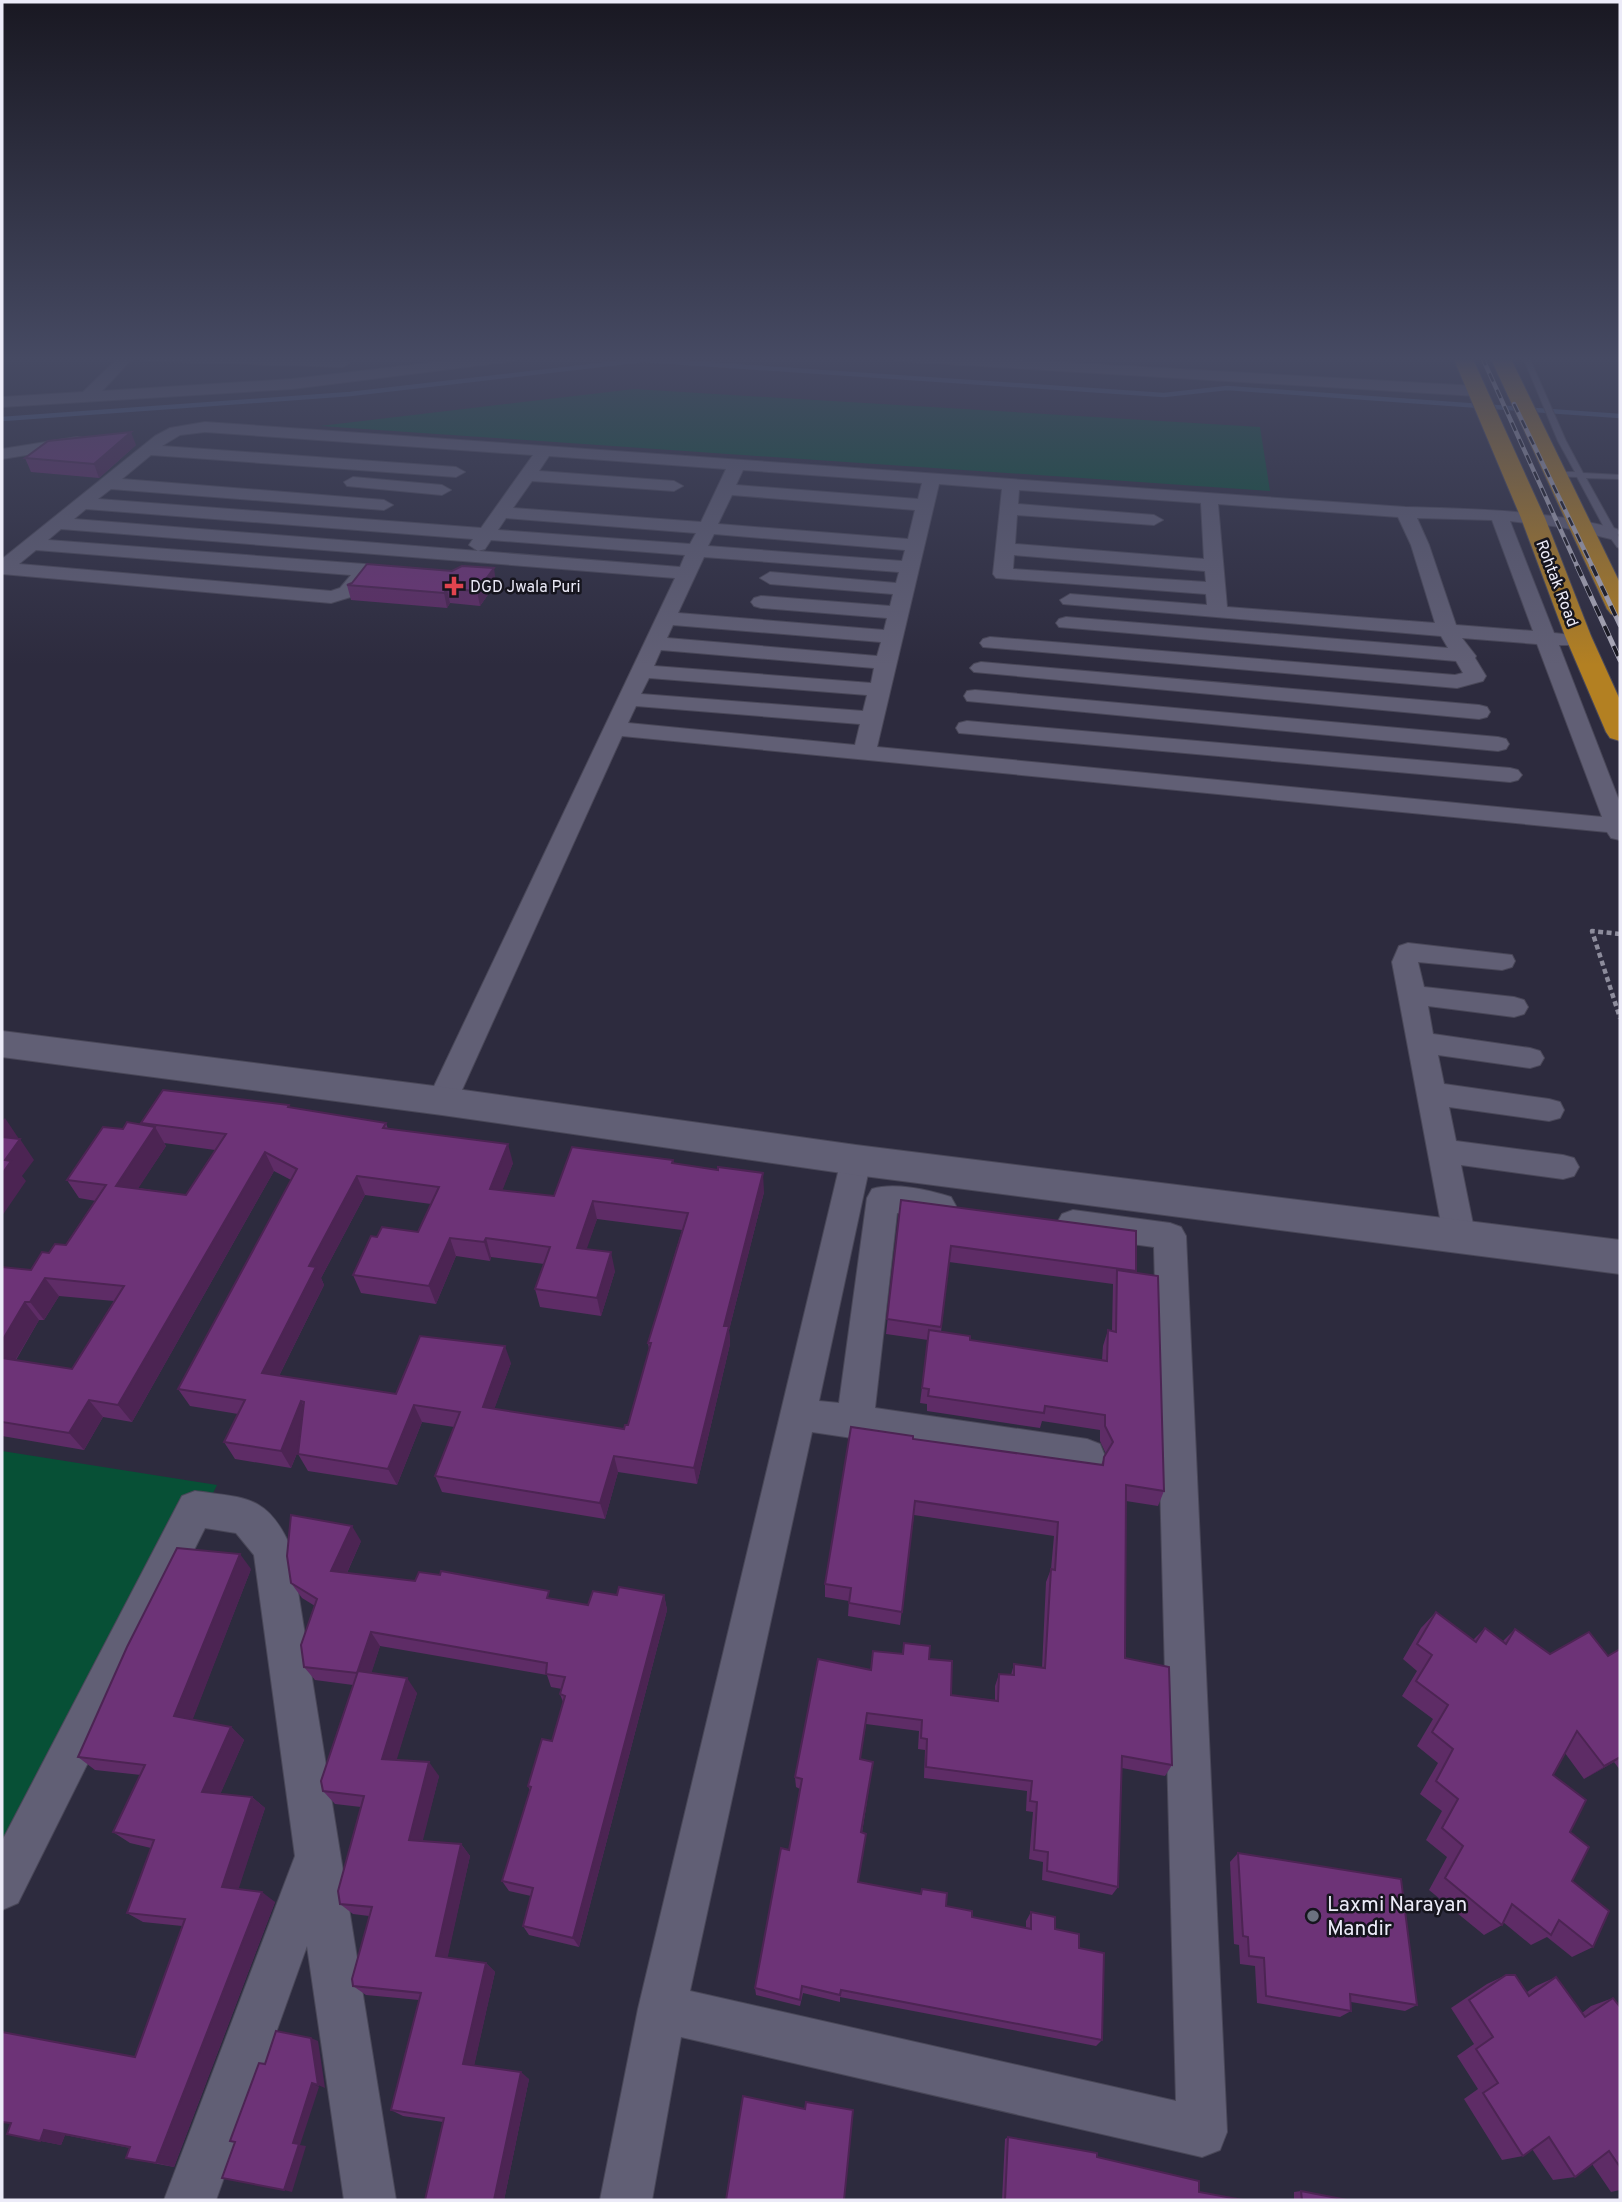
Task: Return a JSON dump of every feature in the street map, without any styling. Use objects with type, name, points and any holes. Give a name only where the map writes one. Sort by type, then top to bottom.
[{"type":"highway","name":"Rohtak Road","points":[[1507,460],[1620,732]]},
{"type":"highway","points":[[1561,460],[1568,474],[1580,523],[1620,609]]},
{"type":"street","points":[[131,460],[2,568],[342,597],[364,570]]},
{"type":"street","points":[[311,460],[456,472]]},
{"type":"street","points":[[225,586],[345,460]]},
{"type":"street","points":[[413,528],[466,460]]},
{"type":"street","points":[[455,577],[462,571],[501,512],[522,493],[527,475],[539,460]]},
{"type":"street","points":[[681,460],[1405,512],[1533,518],[1580,523],[1616,539]]},
{"type":"street","points":[[666,504],[686,460]]},
{"type":"street","points":[[442,1101],[737,464]]},
{"type":"street","points":[[126,466],[442,490]]},
{"type":"street","points":[[527,475],[674,486]]},
{"type":"street","points":[[864,753],[915,533],[932,477]]},
{"type":"street","points":[[106,483],[401,506]]},
{"type":"street","points":[[1011,483],[1011,536],[1003,574],[1216,589]]},
{"type":"street","points":[[725,489],[915,533]]},
{"type":"street","points":[[1154,492],[1154,541]]},
{"type":"street","points":[[1209,496],[1230,788]]},
{"type":"street","points":[[81,503],[777,557],[915,533]]},
{"type":"street","points":[[692,506],[743,510]]},
{"type":"street","points":[[1009,509],[1154,520]]},
{"type":"street","points":[[501,512],[707,528],[915,533]]},
{"type":"street","points":[[990,643],[1457,682],[1475,676],[1466,656],[1448,631],[1420,545],[1405,512]]},
{"type":"street","points":[[613,728],[1619,829],[1499,516]]},
{"type":"street","points":[[57,523],[685,573]]},
{"type":"street","points":[[1011,536],[1213,555]]},
{"type":"street","points":[[1189,543],[1213,555]]},
{"type":"street","points":[[32,544],[404,574]]},
{"type":"street","points":[[752,626],[777,557]]},
{"type":"street","points":[[769,578],[904,589]]},
{"type":"street","points":[[1070,600],[1581,641]]},
{"type":"street","points":[[761,602],[898,613]]},
{"type":"street","points":[[664,618],[893,637]]},
{"type":"street","points":[[1066,624],[1466,656]]},
{"type":"street","points":[[653,643],[886,663]]},
{"type":"street","points":[[981,668],[1479,712]]},
{"type":"street","points":[[640,671],[880,690]]},
{"type":"street","points":[[975,696],[1498,744]]},
{"type":"street","points":[[627,699],[873,718]]},
{"type":"street","points":[[967,728],[1510,775]]},
{"type":"street","points":[[1459,1234],[1405,962],[1408,952],[1502,961]]},
{"type":"street","points":[[1412,995],[1514,1007]]},
{"type":"street","points":[[1421,1042],[1530,1058]]},
{"type":"street","points":[[2,1044],[442,1101],[856,1160],[1459,1234],[1620,1257]]},
{"type":"street","points":[[1432,1093],[1549,1110]]},
{"type":"street","points":[[1443,1151],[1563,1167]]},
{"type":"street","points":[[626,2200],[662,2009],[856,1160]]},
{"type":"street","points":[[662,2009],[1202,2132],[1170,1236],[883,1198],[855,1422]]},
{"type":"street","points":[[799,1414],[1087,1456]]},
{"type":"street","points":[[2,1887],[195,1508],[247,1516],[272,1548],[335,1983],[370,2200]]},
{"type":"street","points":[[190,2200],[318,1853]]},
{"type":"lane","points":[[1568,474],[1620,477]]},
{"type":"lane","points":[[1568,474],[1616,539]]},
{"type":"path","points":[[1620,934],[1592,932],[1620,1018]]},
{"type":"green space","points":[[813,460],[1265,460],[1270,491]]},
{"type":"green space","points":[[2,1451],[217,1485],[2,1912]]},
{"type":"building","points":[[45,460],[99,460],[94,464]]},
{"type":"building","points":[[367,564],[452,571],[462,566],[494,568],[477,591],[447,589],[444,593],[347,585],[352,583]]},
{"type":"building","points":[[163,1090],[289,1105],[288,1107],[386,1123],[383,1128],[508,1144],[490,1189],[554,1196],[572,1147],[673,1160],[672,1163],[718,1170],[718,1167],[763,1173],[724,1326],[729,1326],[694,1468],[614,1456],[600,1503],[435,1476],[460,1412],[414,1405],[388,1469],[298,1454],[304,1402],[301,1401],[281,1451],[224,1442],[245,1400],[178,1389],[297,1169],[265,1152],[118,1405],[89,1400],[69,1433],[2,1422],[2,1358],[72,1369],[124,1286],[45,1278],[30,1302],[25,1302],[2,1341],[2,1267],[31,1270],[42,1252],[49,1253],[55,1244],[66,1245],[106,1185],[67,1180],[103,1127],[123,1129],[127,1122],[155,1127],[116,1186],[186,1195],[226,1134],[141,1123]],"holes":[[[357,1176],[439,1187],[418,1232],[382,1227],[377,1237],[371,1236],[353,1275],[429,1286],[450,1238],[484,1242],[486,1238],[550,1247],[535,1289],[597,1298],[611,1252],[577,1248],[593,1201],[688,1213],[648,1343],[651,1343],[628,1425],[625,1425],[624,1429],[483,1407],[505,1346],[420,1336],[396,1394],[262,1373],[316,1267],[309,1266]]]},
{"type":"building","points":[[2,1137],[20,1139],[5,1160],[11,1161],[2,1174]]},
{"type":"building","points":[[901,1200],[1136,1231],[1136,1271],[951,1246],[941,1327],[887,1319]]},
{"type":"building","points":[[1117,1270],[1158,1276],[1164,1491],[1126,1485],[1125,1658],[1169,1667],[1172,1765],[1122,1756],[1118,1887],[1047,1871],[1048,1852],[1034,1850],[1037,1802],[1030,1801],[1032,1781],[926,1767],[927,1739],[921,1738],[922,1720],[867,1713],[860,1759],[873,1762],[861,1832],[866,1834],[858,1882],[921,1894],[922,1889],[947,1893],[946,1906],[972,1911],[972,1917],[1031,1929],[1031,1912],[1055,1917],[1055,1929],[1079,1934],[1079,1948],[1104,1953],[1102,2040],[841,1990],[840,1995],[802,1986],[800,2000],[755,1988],[781,1848],[789,1850],[802,1779],[795,1777],[818,1659],[871,1670],[873,1651],[903,1654],[904,1643],[930,1646],[929,1659],[952,1661],[951,1695],[998,1701],[999,1674],[1014,1675],[1014,1664],[1045,1668],[1051,1569],[1055,1570],[1058,1522],[915,1501],[902,1612],[849,1603],[851,1588],[825,1584],[851,1427],[913,1436],[913,1439],[1103,1465],[1104,1457],[1113,1442],[1105,1426],[1105,1415],[1045,1406],[1044,1413],[928,1396],[929,1389],[922,1388],[929,1330],[970,1336],[970,1340],[1107,1361],[1108,1330],[1116,1332]]},
{"type":"building","points":[[291,1515],[352,1526],[331,1571],[415,1581],[419,1572],[440,1575],[441,1571],[549,1591],[547,1598],[588,1605],[593,1591],[617,1595],[619,1587],[664,1595],[573,1938],[523,1926],[533,1888],[502,1881],[531,1787],[528,1786],[542,1739],[552,1741],[565,1696],[560,1694],[565,1677],[546,1674],[547,1663],[371,1632],[357,1673],[304,1667],[301,1645],[317,1599],[291,1583],[287,1556]]},
{"type":"building","points":[[177,1548],[240,1554],[174,1716],[231,1727],[202,1792],[252,1797],[222,1887],[262,1892],[156,2163],[126,2158],[130,2147],[44,2130],[40,2141],[7,2134],[11,2123],[2,2122],[2,2032],[135,2057],[185,1919],[127,1913],[154,1840],[113,1832],[145,1765],[78,1757],[127,1647]]},
{"type":"building","points":[[1436,1612],[1476,1642],[1485,1628],[1506,1644],[1515,1629],[1550,1654],[1589,1632],[1608,1656],[1620,1649],[1620,1757],[1604,1766],[1577,1731],[1553,1775],[1586,1800],[1570,1832],[1589,1847],[1572,1881],[1609,1911],[1593,1947],[1559,1920],[1551,1935],[1512,1904],[1502,1925],[1445,1878],[1463,1846],[1442,1828],[1458,1799],[1436,1781],[1453,1749],[1432,1732],[1448,1705],[1416,1681],[1432,1655],[1417,1644]]},
{"type":"building","points":[[358,1671],[407,1678],[382,1759],[429,1762],[409,1840],[461,1844],[436,1956],[486,1963],[463,2064],[521,2072],[494,2200],[425,2200],[444,2118],[391,2110],[421,1993],[353,1986],[352,1979],[372,1907],[340,1904],[338,1891],[364,1796],[323,1791],[321,1781]]},
{"type":"building","name":"Laxmi Narayan Mandir","points":[[1238,1853],[1401,1879],[1417,2005],[1350,1994],[1351,2011],[1266,1996],[1264,1958],[1249,1956],[1248,1937],[1243,1936]]},
{"type":"building","points":[[1506,1975],[1515,1975],[1529,1996],[1556,1977],[1585,2017],[1613,1998],[1620,2007],[1620,2167],[1609,2151],[1575,2177],[1549,2137],[1523,2156],[1483,2093],[1498,2083],[1476,2049],[1493,2037],[1469,2000]]},
{"type":"building","points":[[276,2031],[311,2038],[318,2085],[312,2083],[293,2143],[299,2144],[284,2190],[222,2178],[235,2142],[230,2141],[259,2063],[265,2064]]},
{"type":"building","points":[[743,2096],[805,2109],[806,2102],[853,2110],[844,2200],[726,2200]]},
{"type":"building","points":[[1008,2137],[1097,2153],[1097,2157],[1199,2181],[1199,2192],[1243,2200],[1005,2200]]},
{"type":"building","points":[[1301,2191],[1347,2200],[1302,2200]]},
{"type":"railway","points":[[1529,460],[1578,568]]},
{"type":"railway","points":[[1541,460],[1593,568]]},
{"type":"railway","points":[[1577,566],[1620,660]]},
{"type":"railway","points":[[1592,566],[1620,625]]},
{"type":"place","name":"DGD Jwala Puri","points":[[454,586]]},
{"type":"place","name":"Laxmi Narayan Mandir","points":[[1313,1916]]}]
